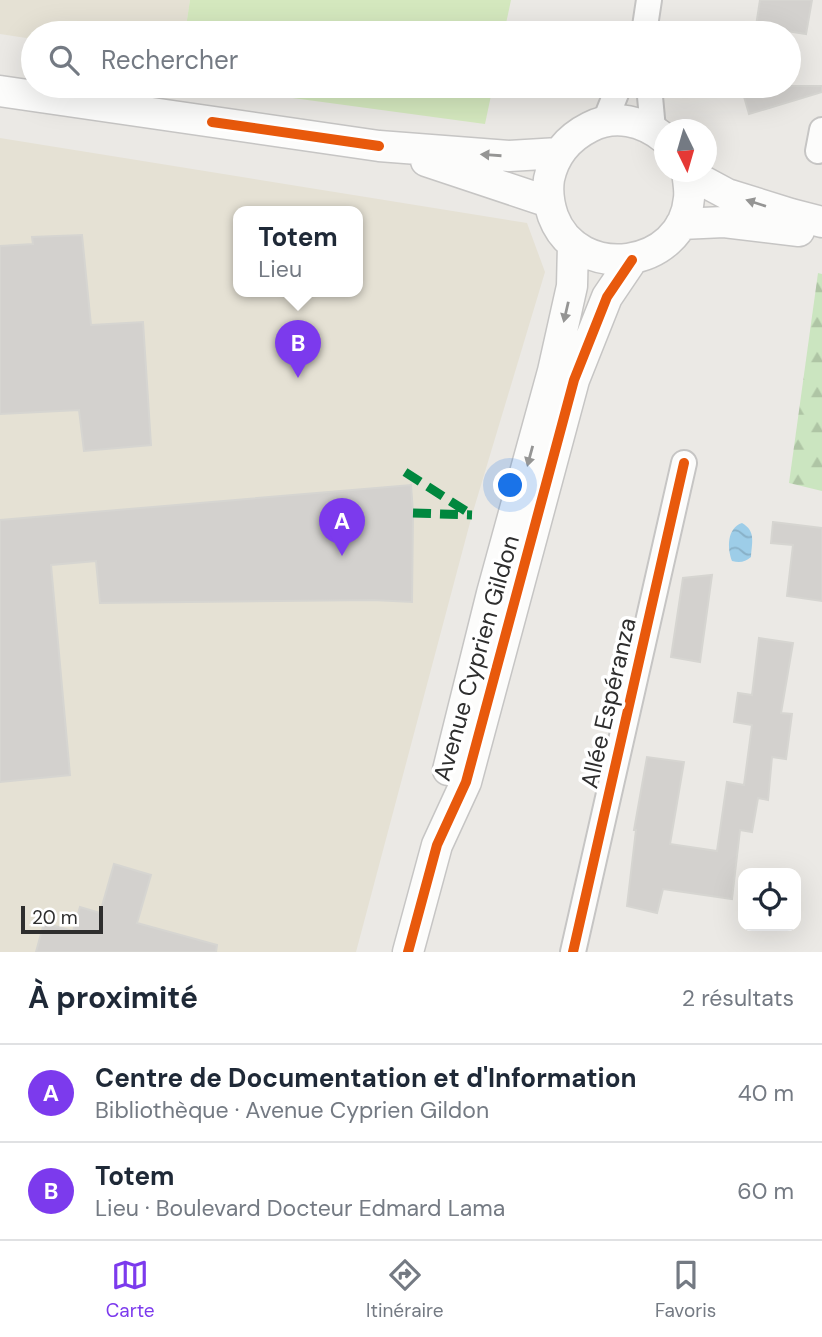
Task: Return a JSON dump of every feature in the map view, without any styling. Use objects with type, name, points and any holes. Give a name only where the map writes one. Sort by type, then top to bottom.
[{"type":"street","points":[[646,21],[649,0]]},
{"type":"street","points":[[0,91],[21,94]]},
{"type":"street","points":[[48,98],[379,146],[509,156],[559,152]]},
{"type":"street","points":[[604,121],[614,98]]},
{"type":"street","points":[[652,98],[656,119]]},
{"type":"street","points":[[654,130],[641,123],[604,121],[578,132],[567,142],[559,152],[548,185],[554,219],[562,232],[588,254],[606,260],[632,260],[657,250],[681,224],[689,197],[688,182]]},
{"type":"street","points":[[379,146],[549,202]]},
{"type":"street","points":[[705,182],[727,194],[822,222]]},
{"type":"street","points":[[681,224],[724,222],[822,233]]},
{"type":"street","name":"Avenue Cyprien Gildon","points":[[438,845],[444,785],[492,593],[556,359],[572,286],[573,244]]},
{"type":"street","name":"Avenue Cyprien Gildon","points":[[408,952],[438,845],[466,782],[574,380],[607,298],[632,260]]},
{"type":"street","name":"Allée Espéranza","points":[[573,952],[684,463]]},
{"type":"shaded area","points":[[0,0],[190,0],[187,21],[21,21],[21,37],[0,34]]},
{"type":"shaded area","points":[[0,138],[527,223],[545,272],[472,515],[356,952],[0,952]]},
{"type":"green space","points":[[190,0],[511,0],[507,21],[187,21]]},
{"type":"green space","points":[[293,98],[490,98],[485,124]]},
{"type":"green space","points":[[818,273],[822,274],[822,491],[789,483]]},
{"type":"water","points":[[742,523],[751,533],[751,557],[742,562],[732,561],[729,550],[731,534],[733,529]]},
{"type":"building","points":[[760,0],[812,0],[806,34],[801,33],[801,21],[757,21]]},
{"type":"building","points":[[801,86],[822,86],[822,92],[749,114],[744,98],[801,98]]},
{"type":"building","points":[[82,235],[91,325],[143,322],[151,445],[84,451],[79,410],[0,414],[0,246],[33,244],[32,237]]},
{"type":"building","points":[[411,485],[412,602],[373,600],[100,603],[96,561],[51,565],[70,775],[0,782],[0,520]]},
{"type":"building","points":[[773,522],[822,528],[822,601],[787,596],[793,545],[771,543]]},
{"type":"building","points":[[712,575],[700,662],[671,657],[683,578]]},
{"type":"building","points":[[759,638],[793,643],[781,713],[792,714],[786,759],[772,757],[768,800],[758,798],[752,832],[740,830],[732,899],[663,889],[657,913],[627,906],[634,830],[647,757],[684,762],[670,844],[717,851],[727,782],[744,785],[752,725],[734,722],[738,693],[752,695]]},
{"type":"building","points":[[114,864],[151,875],[137,923],[217,945],[216,952],[36,952],[44,923],[73,931],[80,907],[100,913]]},
{"type":"marked path","points":[[405,472],[472,515]]},
{"type":"marked path","points":[[413,513],[472,515]]},
{"type":"cycle path","points":[[212,122],[379,146]]},
{"type":"cycle path","points":[[408,952],[437,845],[466,782],[574,380],[607,297],[632,260]]},
{"type":"cycle path","points":[[573,952],[684,463]]},
{"type":"place","name":"Totem","points":[[298,378]]},
{"type":"place","name":"Centre de Documentation et d'Information","points":[[342,556]]}]
